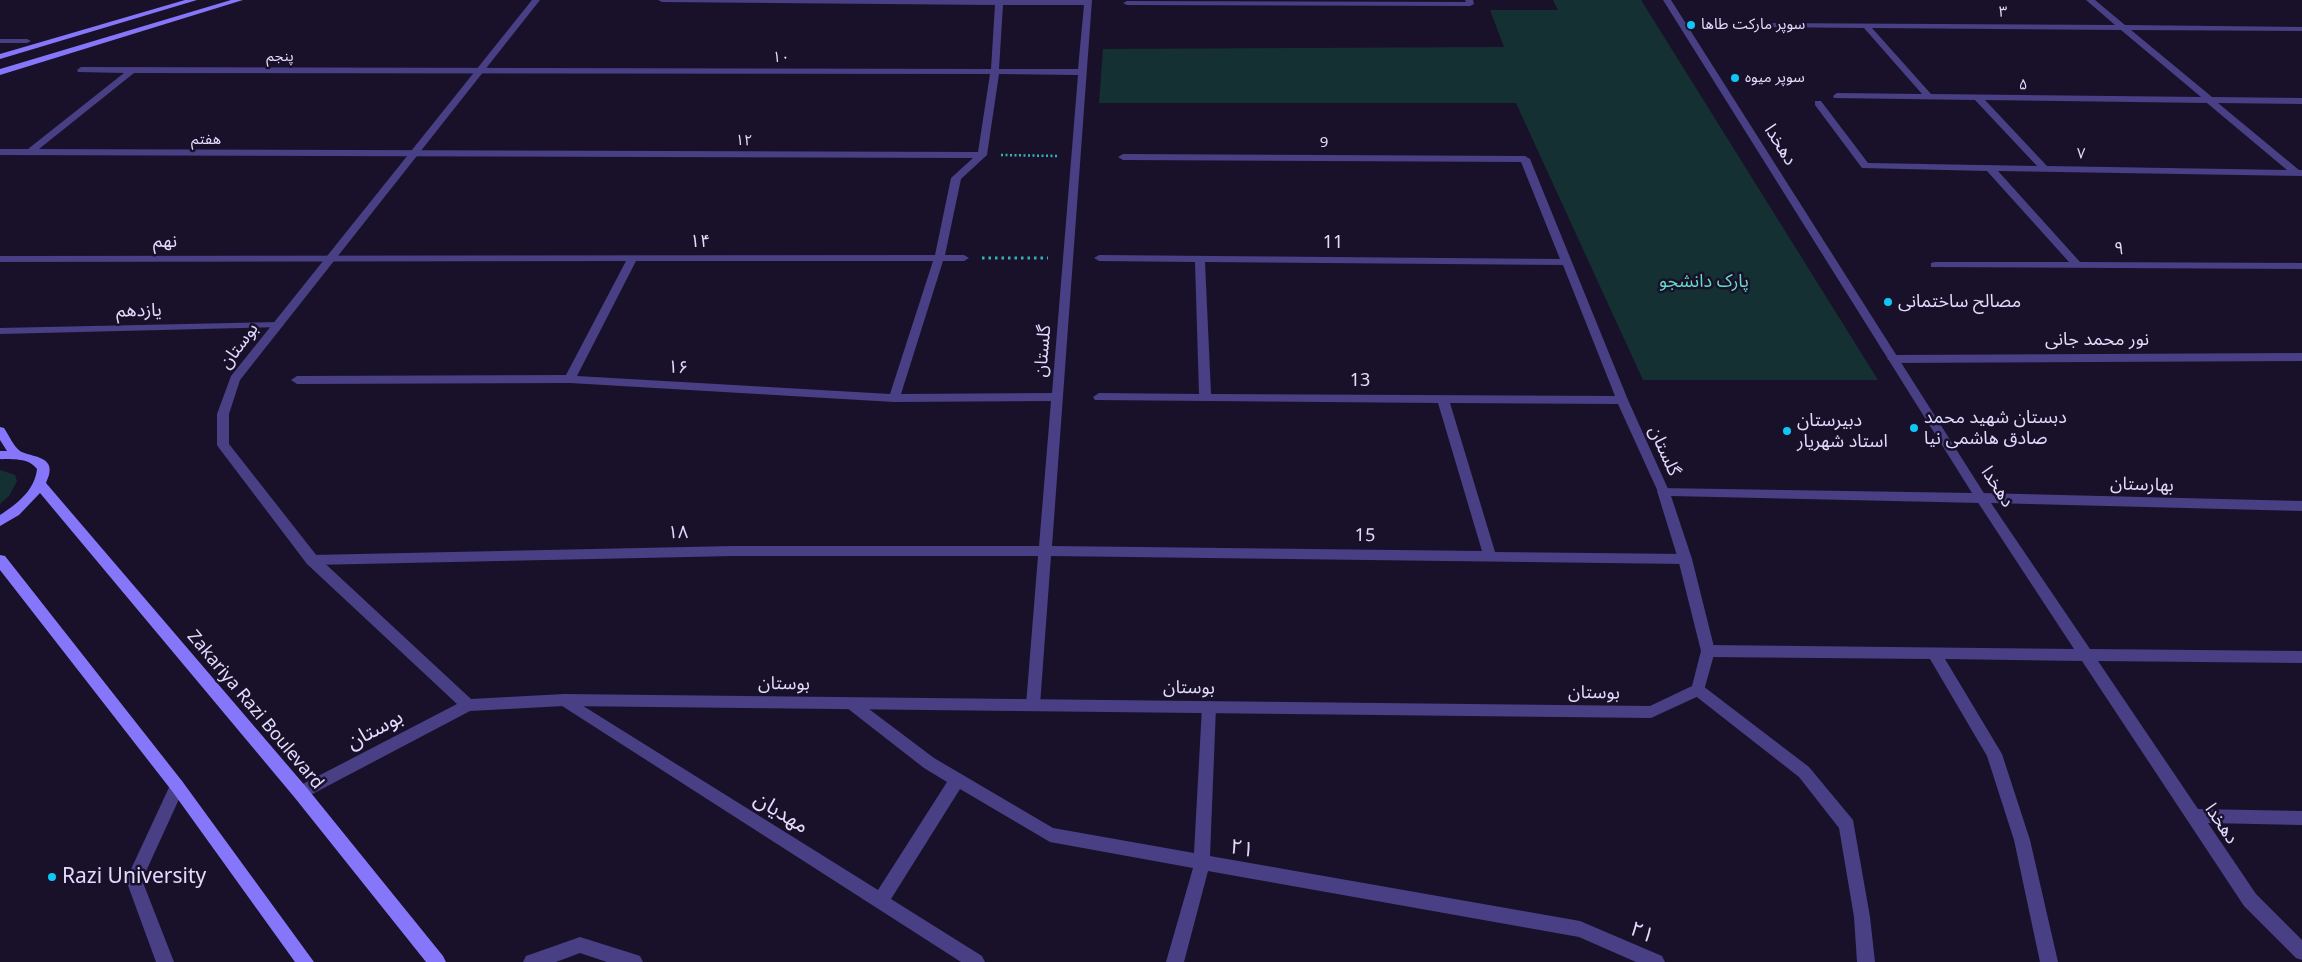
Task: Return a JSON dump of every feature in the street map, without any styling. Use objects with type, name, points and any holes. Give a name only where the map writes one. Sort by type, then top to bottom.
[{"type":"main road","points":[[0,57],[193,0]]},
{"type":"main road","points":[[0,72],[239,0]]},
{"type":"main road","points":[[0,431],[16,454]]},
{"type":"main road","points":[[0,455],[16,454],[28,456],[41,464],[44,471],[40,485],[25,504],[0,521]]},
{"type":"main road","name":"Zakariya Razi Boulevard","points":[[40,485],[301,793],[437,962]]},
{"type":"main road","points":[[0,560],[177,786],[305,962]]},
{"type":"street","name":"بوستان","points":[[468,705],[312,560],[223,444],[223,414],[235,379],[536,0]]},
{"type":"street","points":[[662,0],[1088,2]]},
{"type":"street","name":"دهخدا","points":[[1667,0],[1981,498],[2192,816],[2250,900],[2302,952]]},
{"type":"street","points":[[2090,0],[2300,175]]},
{"type":"street","points":[[894,398],[938,259],[956,178],[982,155],[995,72],[998,1]]},
{"type":"street","name":"گلستان","points":[[1033,705],[1088,2]]},
{"type":"street","points":[[1127,3],[1470,2]]},
{"type":"street","name":"۳","points":[[1764,25],[2302,29]]},
{"type":"street","points":[[1866,26],[1929,97]]},
{"type":"street","points":[[0,41],[27,41]]},
{"type":"street","name":"پنجم","points":[[81,70],[480,71]]},
{"type":"street","points":[[30,152],[132,70]]},
{"type":"street","name":"۱۰","points":[[480,71],[1083,72]]},
{"type":"street","name":"۵","points":[[1837,96],[2302,100]]},
{"type":"street","points":[[1978,98],[2045,169]]},
{"type":"street","name":"۷","points":[[1818,103],[1865,166],[2300,175]]},
{"type":"street","name":"هفتم","points":[[0,152],[412,155]]},
{"type":"street","name":"۱۲","points":[[412,155],[982,155]]},
{"type":"street","name":"9","points":[[1123,157],[1525,159]]},
{"type":"street","name":"گلستان","points":[[1525,159],[1622,400],[1663,491],[1981,498]]},
{"type":"street","points":[[1990,168],[2077,265]]},
{"type":"street","name":"۱۴","points":[[331,258],[964,258]]},
{"type":"street","name":"نهم","points":[[0,259],[331,258]]},
{"type":"street","points":[[570,379],[632,258]]},
{"type":"street","name":"11","points":[[1099,258],[1568,262]]},
{"type":"street","points":[[1200,259],[1205,398]]},
{"type":"street","name":"۹","points":[[1935,265],[2302,266]]},
{"type":"street","name":"یازدهم","points":[[0,331],[278,325]]},
{"type":"street","name":"نور محمد جانی","points":[[1892,359],[2302,357]]},
{"type":"street","name":"۱۶","points":[[297,380],[570,379],[894,398],[1057,397]]},
{"type":"street","name":"13","points":[[1099,397],[1622,400]]},
{"type":"street","points":[[1443,399],[1490,556]]},
{"type":"street","points":[[1663,491],[1685,559],[1708,651],[1698,690],[1804,772],[1847,826],[1862,917],[1866,962]]},
{"type":"street","name":"بهارستان","points":[[1981,498],[2302,506]]},
{"type":"street","name":"۱۸","points":[[312,560],[734,551],[1045,551]]},
{"type":"street","name":"15","points":[[1045,551],[1685,559]]},
{"type":"street","points":[[1708,651],[2086,656],[2302,656]]},
{"type":"street","points":[[1934,654],[1994,754],[2022,840],[2050,962]]},
{"type":"street","name":"بوستان","points":[[301,793],[468,705],[564,700],[1650,712],[1698,690]]},
{"type":"street","name":"مهدیان","points":[[564,700],[976,962]]},
{"type":"street","name":"۲۱","points":[[852,704],[929,763],[1050,835],[1580,929],[1656,962]]},
{"type":"street","points":[[1175,962],[1202,863],[1208,707]]},
{"type":"street","points":[[880,901],[957,780]]},
{"type":"street","points":[[165,962],[134,880],[177,786]]},
{"type":"street","points":[[2192,816],[2302,818]]},
{"type":"street","points":[[532,962],[580,945],[634,962]]},
{"type":"path","points":[[982,155],[1076,156]]},
{"type":"path","points":[[964,258],[1068,258]]},
{"type":"green space","name":"پارک دانشجو","points":[[1553,0],[1641,0],[1878,380],[1643,380],[1516,103],[1099,103],[1103,49],[1504,47],[1490,10],[1558,10]]},
{"type":"green space","points":[[0,470],[15,475],[17,481],[9,496],[0,504]]},
{"type":"place","name":"سوپر مارکت طاها","points":[[1691,25]]},
{"type":"place","name":"سوپر میوه","points":[[1735,78]]},
{"type":"place","name":"مصالح ساختمانی","points":[[1888,302]]},
{"type":"place","name":"دبستان شهید محمد صادق هاشمی نیا","points":[[1914,428]]},
{"type":"place","name":"دبیرستان استاد شهریار","points":[[1787,431]]},
{"type":"place","name":"Razi University","points":[[52,877]]}]
